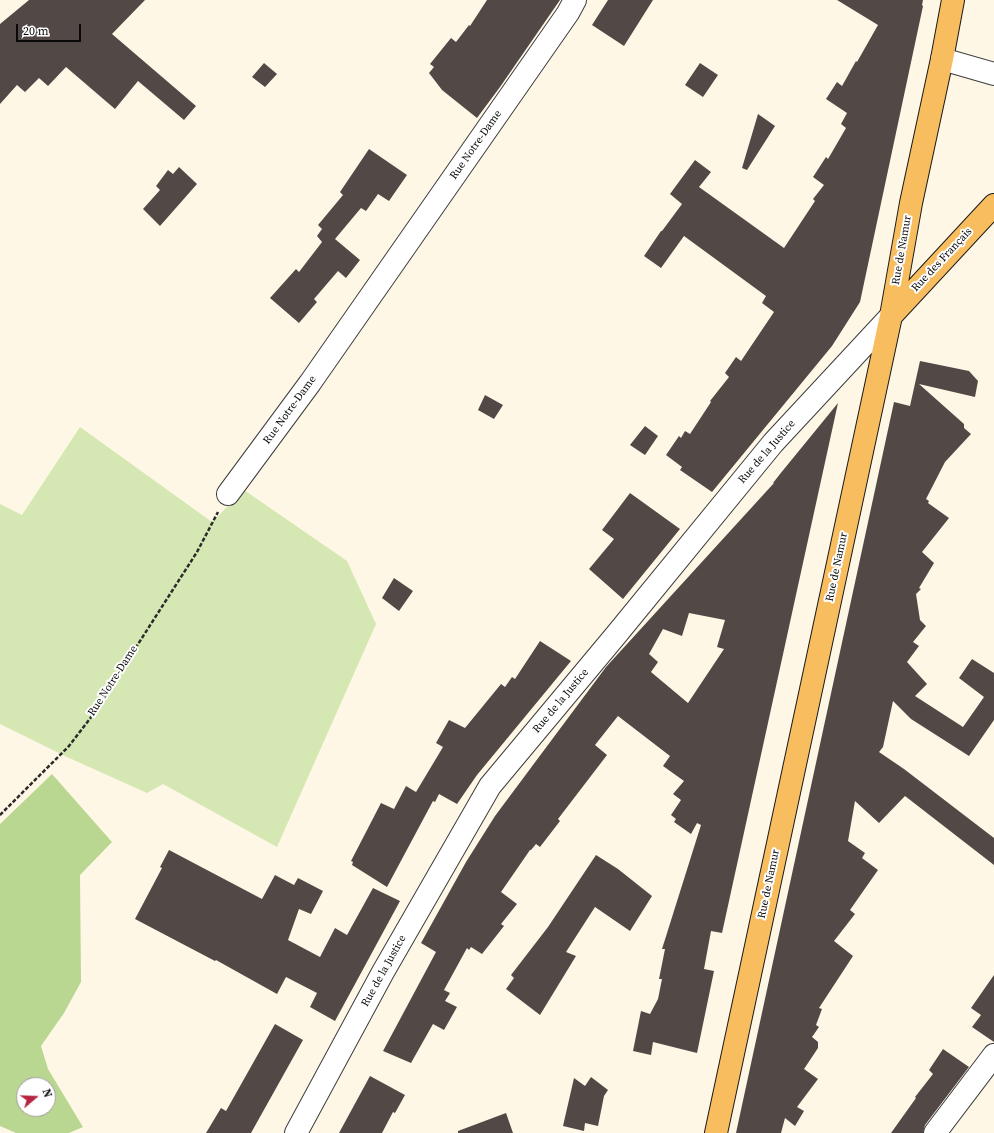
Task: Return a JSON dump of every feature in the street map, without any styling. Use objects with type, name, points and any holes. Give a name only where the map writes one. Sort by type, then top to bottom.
[{"type":"main road","name":"Rue de Namur","points":[[716,1133],[891,316],[911,203],[953,0]]},
{"type":"main road","name":"Rue des Français","points":[[891,316],[994,205]]},
{"type":"street","name":"Rue Notre-Dame","points":[[228,494],[314,376],[564,20],[575,0]]},
{"type":"street","points":[[942,59],[994,74]]},
{"type":"street","name":"Rue de la Justice","points":[[296,1133],[383,972],[490,786],[773,443],[891,316]]},
{"type":"street","points":[[935,1133],[994,1055]]},
{"type":"path","name":"Rue Notre-Dame","points":[[0,815],[69,746],[92,716],[197,552],[228,494]]},
{"type":"green space","points":[[80,427],[212,522],[244,490],[347,561],[376,624],[277,847],[163,784],[147,793],[67,757],[0,724],[0,504],[22,515]]},
{"type":"green space","points":[[52,774],[112,842],[80,875],[81,982],[64,1013],[41,1046],[48,1069],[53,1077],[16,1077],[16,1117],[56,1117],[56,1082],[83,1127],[69,1133],[16,1133],[0,1126],[0,824]]},
{"type":"building","points":[[29,0],[145,0],[112,34],[196,106],[184,120],[138,81],[115,109],[66,67],[48,86],[39,78],[25,92],[17,85],[0,104],[0,24]]},
{"type":"building","points":[[487,0],[560,0],[477,118],[442,90],[429,73],[434,67],[430,64],[451,38],[456,42],[469,25],[470,26]]},
{"type":"building","points":[[608,0],[653,0],[624,46],[592,25]]},
{"type":"building","points":[[837,0],[923,0],[923,6],[860,302],[832,346],[712,492],[680,470],[682,467],[666,455],[679,436],[681,438],[685,431],[690,434],[711,402],[710,401],[729,377],[725,373],[736,357],[741,361],[774,312],[762,303],[766,296],[684,236],[661,268],[644,256],[682,204],[670,194],[695,160],[711,172],[699,187],[784,248],[815,201],[813,199],[824,185],[813,177],[826,157],[828,159],[846,128],[841,124],[847,113],[826,99],[837,82],[842,86],[878,25]]},
{"type":"building","points":[[264,63],[277,74],[265,87],[252,77]]},
{"type":"building","points":[[700,63],[718,75],[703,97],[685,85]]},
{"type":"building","points":[[758,114],[775,126],[747,170],[742,168]]},
{"type":"building","points":[[369,149],[407,175],[389,201],[378,194],[366,211],[361,208],[335,239],[360,260],[346,278],[338,271],[314,299],[317,302],[299,323],[270,298],[296,269],[299,272],[322,242],[317,236],[322,229],[318,225],[343,195],[340,192]]},
{"type":"building","points":[[179,167],[197,184],[160,226],[143,209],[160,190],[156,186],[168,170],[173,174]]},
{"type":"building","points":[[920,361],[969,371],[978,381],[975,397],[919,384],[964,424],[964,428],[971,434],[945,462],[926,499],[929,501],[928,503],[949,518],[922,552],[934,563],[919,588],[921,589],[916,594],[920,620],[926,626],[913,642],[919,646],[907,662],[927,684],[915,696],[963,727],[984,697],[959,678],[972,659],[994,673],[994,720],[969,756],[911,719],[893,701],[883,747],[879,752],[904,769],[994,838],[994,865],[905,796],[879,823],[855,801],[848,841],[865,853],[862,858],[878,870],[850,910],[855,914],[834,941],[853,956],[819,1008],[822,1009],[816,1025],[819,1027],[812,1037],[818,1042],[818,1048],[804,1069],[818,1079],[797,1107],[804,1111],[795,1126],[785,1118],[781,1133],[736,1133],[894,402],[910,406]]},
{"type":"building","points":[[485,395],[503,405],[494,419],[478,410]]},
{"type":"building","points":[[838,403],[722,933],[711,931],[704,969],[714,971],[697,1053],[653,1042],[651,1055],[633,1051],[641,1011],[650,1014],[658,999],[662,979],[659,979],[665,949],[662,949],[701,825],[697,823],[691,834],[674,822],[676,819],[671,815],[681,800],[673,794],[684,781],[663,766],[670,756],[618,716],[595,745],[607,755],[558,819],[560,821],[540,847],[536,844],[530,850],[501,892],[517,904],[501,924],[504,926],[482,954],[471,947],[469,950],[467,948],[444,990],[450,993],[445,1001],[457,1007],[444,1030],[433,1024],[411,1063],[383,1051],[436,952],[421,943],[466,862],[495,816],[606,667],[774,483]],"holes":[[[689,613],[725,620],[717,647],[724,649],[688,703],[651,672],[658,662],[649,654],[663,629],[682,636]]]},
{"type":"building","points":[[645,426],[658,436],[645,455],[630,445]]},
{"type":"building","points":[[630,493],[680,529],[623,599],[589,569],[614,539],[602,530]]},
{"type":"building","points":[[394,578],[413,591],[399,611],[382,598]]},
{"type":"building","points":[[540,641],[571,661],[477,775],[457,804],[439,794],[435,802],[433,801],[387,887],[352,865],[353,862],[351,861],[381,803],[394,809],[406,786],[416,792],[443,747],[436,743],[449,720],[465,728],[501,684],[505,687],[512,677],[515,679]]},
{"type":"building","points":[[169,850],[262,899],[275,875],[294,885],[298,878],[323,891],[311,914],[299,909],[288,940],[320,957],[335,928],[347,935],[373,888],[400,901],[335,1021],[310,1007],[317,993],[286,977],[277,994],[216,960],[215,961],[135,919],[162,868],[160,867]]},
{"type":"building","points":[[596,855],[618,869],[652,896],[630,931],[595,907],[566,952],[576,956],[540,1015],[506,989],[514,978],[511,975],[548,927]]},
{"type":"building","points":[[994,975],[994,1042],[972,1027],[981,1015],[971,1008]]},
{"type":"building","points":[[275,1024],[303,1040],[251,1133],[206,1133],[221,1108],[226,1111]]},
{"type":"building","points":[[943,1049],[969,1067],[925,1125],[923,1133],[891,1133],[916,1098],[915,1097],[933,1074],[929,1070]]},
{"type":"building","points":[[370,1076],[405,1095],[395,1113],[393,1112],[382,1133],[339,1133]]},
{"type":"building","points":[[591,1077],[608,1090],[604,1096],[598,1126],[585,1123],[584,1131],[563,1126],[574,1078],[585,1086]]},
{"type":"building","points":[[506,1113],[513,1133],[458,1133],[458,1131]]}]
